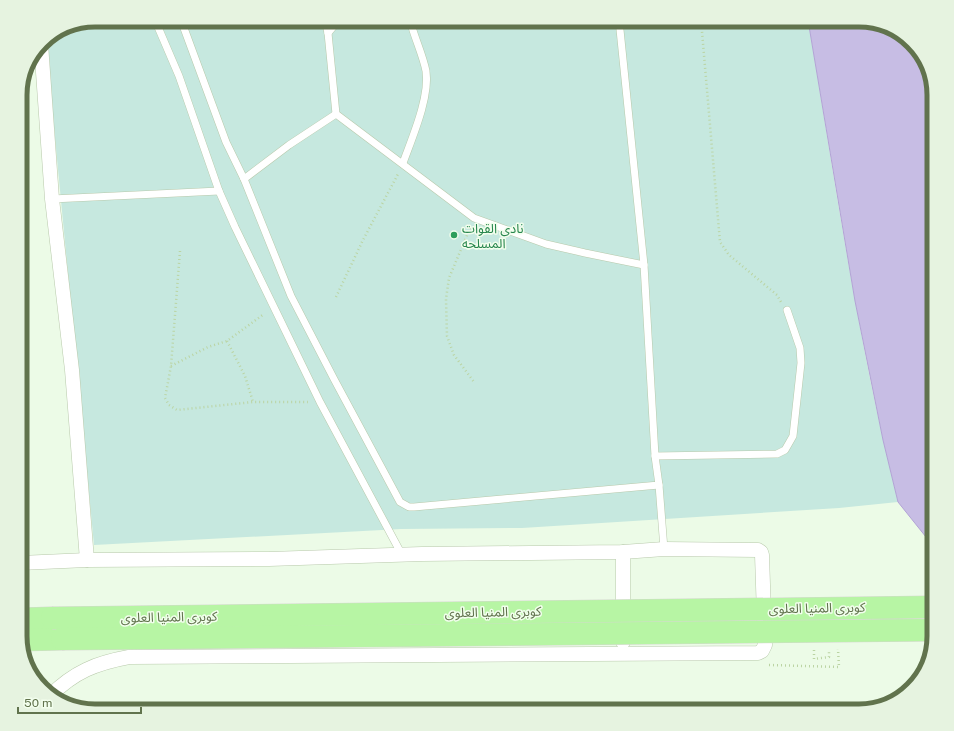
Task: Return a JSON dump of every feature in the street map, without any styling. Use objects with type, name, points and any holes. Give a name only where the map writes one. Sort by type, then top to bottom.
[{"type":"main road","name":"كوبرى المنيا العلوى","points":[[27,619],[927,607]]},
{"type":"main road","name":"كوبرى المنيا العلوى","points":[[27,640],[927,630]]},
{"type":"street","points":[[42,52],[52,199],[72,370],[87,560]]},
{"type":"street","points":[[27,563],[87,560],[268,559],[402,555],[623,552],[664,549],[758,550],[760,552],[765,645],[762,651],[758,653],[129,657],[111,660],[93,666],[77,674],[62,684],[55,691]]},
{"type":"street","points":[[623,552],[623,654]]},
{"type":"lane","points":[[158,27],[178,76],[219,191],[235,228],[320,402],[402,555]]},
{"type":"lane","points":[[184,27],[226,142],[244,178],[291,296],[400,502],[409,507],[414,507],[659,485]]},
{"type":"lane","points":[[327,27],[336,114],[474,218],[546,244],[644,265]]},
{"type":"lane","points":[[328,33],[333,27]]},
{"type":"lane","points":[[403,163],[419,117],[426,85],[426,71],[412,27]]},
{"type":"lane","points":[[620,27],[644,265],[655,456],[664,549]]},
{"type":"lane","points":[[244,178],[289,145],[336,114]]},
{"type":"lane","points":[[52,199],[219,191]]},
{"type":"lane","points":[[655,456],[777,454],[785,450],[793,436],[801,363],[800,348],[787,310]]},
{"type":"path","points":[[702,27],[720,242],[729,255],[777,295],[787,310]]},
{"type":"path","points":[[336,297],[363,240],[403,163]]},
{"type":"path","points":[[474,218],[449,278],[446,299],[447,336],[449,342],[454,355],[474,382]]},
{"type":"path","points":[[180,251],[171,366],[165,398],[169,405],[178,410],[253,402],[320,402]]},
{"type":"path","points":[[171,366],[208,347],[227,340],[274,308]]},
{"type":"path","points":[[227,340],[245,376],[253,402]]},
{"type":"path","points":[[762,651],[761,665],[839,667],[839,649],[829,649],[828,657],[814,660],[814,646]]},
{"type":"shaded area","name":"نادى القوات المسلحه","points":[[809,27],[859,323],[898,502],[839,508],[522,528],[401,529],[94,545],[48,46],[61,36],[86,28]]},
{"type":"shaded area","points":[[809,27],[873,28],[893,36],[901,41],[913,53],[925,77],[927,95],[927,538],[898,502],[883,440],[855,301]]},
{"type":"place","name":"نادى القوات المسلحه","points":[[454,235]]}]
